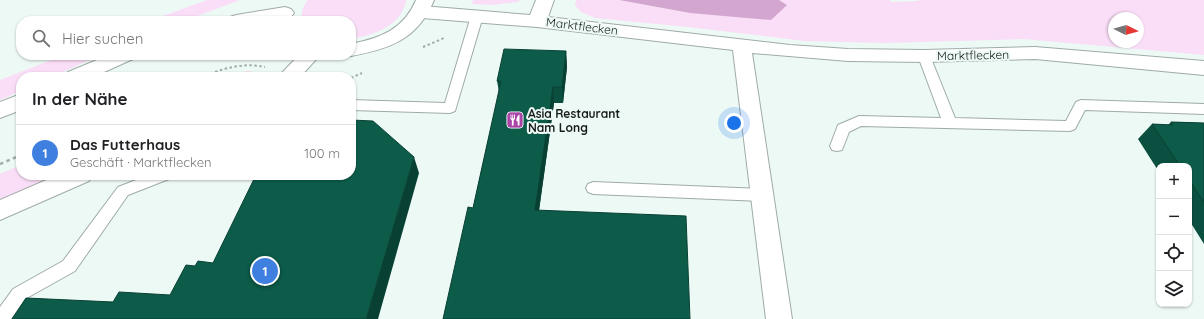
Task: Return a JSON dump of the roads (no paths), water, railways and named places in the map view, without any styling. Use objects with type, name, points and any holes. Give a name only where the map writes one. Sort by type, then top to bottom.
[{"type":"street","points":[[537,21],[545,0]]},
{"type":"street","points":[[356,49],[367,48],[391,39],[410,26],[424,6]]},
{"type":"street","name":"Marktflecken","points":[[424,6],[477,16],[537,21],[742,46],[848,55],[924,56],[1035,53],[1204,68]]},
{"type":"street","points":[[262,16],[287,11]]},
{"type":"street","points":[[742,46],[778,319]]},
{"type":"street","points":[[87,72],[114,60]]},
{"type":"street","points":[[293,72],[305,60]]},
{"type":"street","points":[[0,111],[16,103]]},
{"type":"street","points":[[0,210],[69,180]]},
{"type":"lane","points":[[356,105],[450,108],[477,16]]},
{"type":"lane","points":[[924,56],[950,123]]},
{"type":"lane","points":[[837,146],[843,129],[859,121],[1070,126],[1081,105],[1204,109]]},
{"type":"lane","points":[[1,319],[19,294],[69,266],[123,192],[142,180]]},
{"type":"lane","points":[[593,188],[762,195]]},
{"type":"place","name":"Asia Restaurant Nam Long","points":[[515,120]]},
{"type":"place","name":"Das Futterhaus","points":[[265,271]]}]
